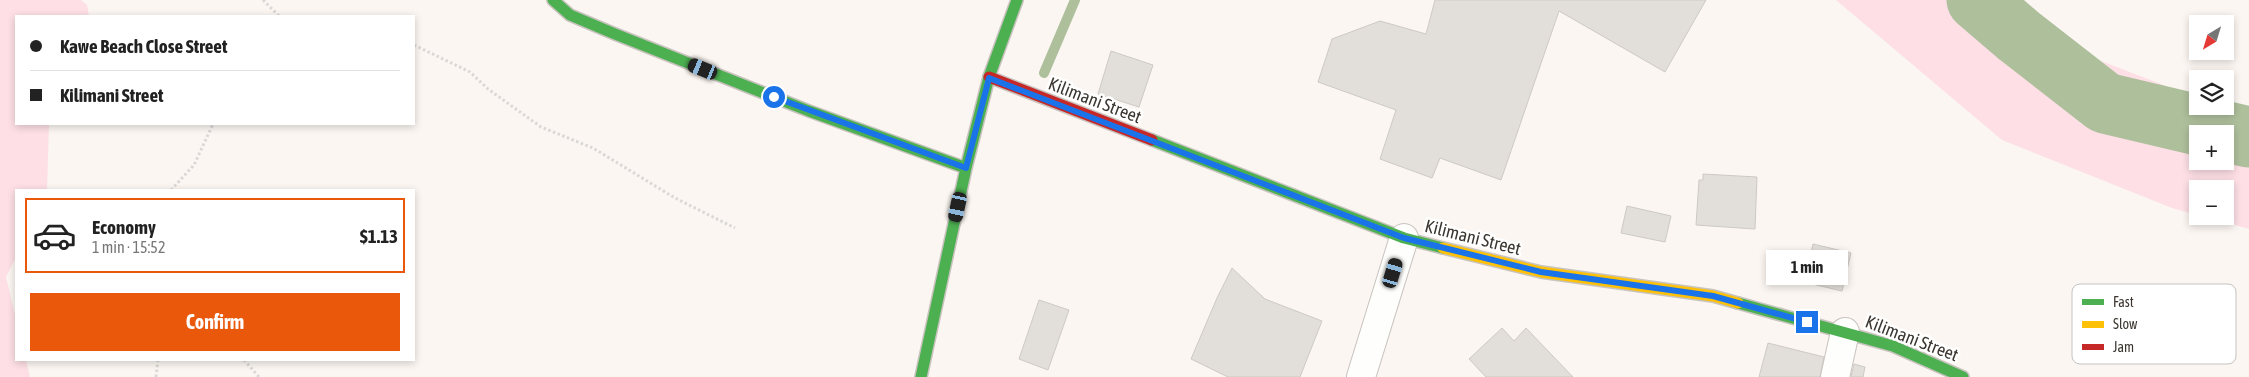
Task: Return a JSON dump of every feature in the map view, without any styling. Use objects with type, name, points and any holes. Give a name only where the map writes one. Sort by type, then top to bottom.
[{"type":"street","points":[[553,0],[570,15],[615,34],[809,110],[966,168]]},
{"type":"street","points":[[921,377],[966,168],[989,78],[1017,0]]},
{"type":"street","name":"Kilimani Street","points":[[989,78],[1404,238],[1541,272],[1713,296],[1893,346],[1963,377]]},
{"type":"street","points":[[1361,377],[1404,238]]},
{"type":"street","points":[[1835,377],[1845,332]]},
{"type":"path","points":[[263,0],[278,15]]},
{"type":"path","points":[[415,45],[470,72],[488,89],[541,127],[593,148],[675,198],[735,228]]},
{"type":"path","points":[[171,189],[194,165],[213,125]]},
{"type":"path","points":[[156,377],[158,361]]},
{"type":"path","points":[[245,361],[259,377]]},
{"type":"shaded area","points":[[0,0],[81,0],[87,5],[89,15],[15,15],[15,125],[49,125],[47,189],[15,189],[15,259],[6,277],[15,315],[15,361],[26,361],[30,377],[0,377]]},
{"type":"shaded area","points":[[1836,0],[2024,0],[2065,47],[2189,95],[2189,115],[2234,115],[2234,111],[2249,117],[2249,229],[2234,225],[2234,180],[2189,180],[2189,213],[2172,208],[2002,140]]},
{"type":"building","points":[[1435,0],[1706,0],[1665,72],[1559,11],[1501,180],[1440,158],[1432,178],[1380,159],[1396,110],[1318,82],[1332,39],[1380,21],[1426,34]]},
{"type":"building","points":[[1111,51],[1153,65],[1139,107],[1098,94]]},
{"type":"building","points":[[1703,174],[1757,177],[1755,229],[1696,225],[1699,180],[1703,180]]},
{"type":"building","points":[[1627,206],[1671,216],[1665,242],[1621,233]]},
{"type":"building","points":[[1813,244],[1851,253],[1842,291],[1804,282]]},
{"type":"building","points":[[1232,268],[1265,299],[1322,321],[1300,377],[1228,377],[1191,359]]},
{"type":"building","points":[[1039,300],[1069,310],[1048,370],[1019,359]]},
{"type":"building","points":[[1502,328],[1514,341],[1526,328],[1573,377],[1486,377],[1469,359]]},
{"type":"building","points":[[1768,343],[1824,357],[1820,377],[1759,377]]},
{"type":"building","points":[[1854,364],[1865,367],[1863,377],[1851,377]]},
{"type":"waterway","points":[[1044,73],[1075,0]]},
{"type":"waterway","points":[[1977,0],[2019,36],[2105,103],[2249,137]]},
{"type":"traffic: fast","points":[[553,0],[570,15],[615,34],[809,111],[966,168]]},
{"type":"traffic: fast","points":[[921,377],[966,168],[989,77],[1017,0]]},
{"type":"traffic: fast","points":[[1152,140],[1404,238],[1443,248]]},
{"type":"traffic: fast","points":[[1738,303],[1893,346],[1963,377]]},
{"type":"traffic: slow","points":[[1443,248],[1541,272],[1713,296],[1738,303]]},
{"type":"traffic: jam","points":[[989,77],[1152,140]]},
{"type":"route","points":[[774,97],[966,168],[989,78],[1404,238],[1541,272],[1713,296],[1807,322]]}]
